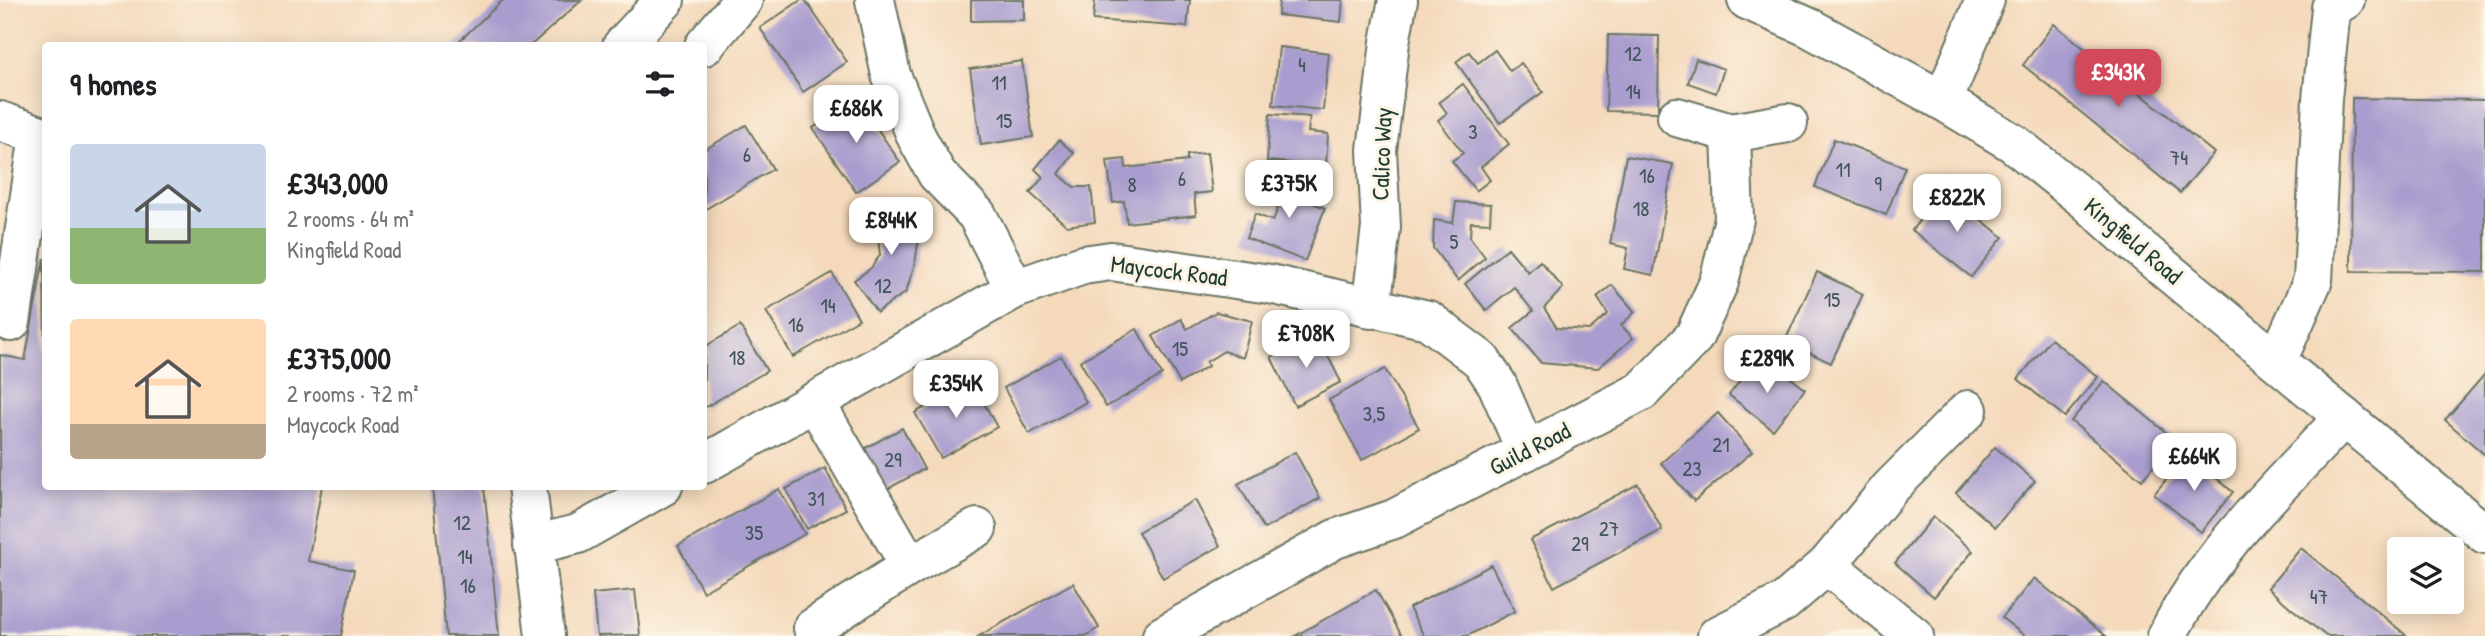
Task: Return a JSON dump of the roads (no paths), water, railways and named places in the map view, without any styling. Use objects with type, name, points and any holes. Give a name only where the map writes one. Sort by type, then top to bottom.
[{"type":"street","points":[[626,42],[665,0]]},
{"type":"street","points":[[707,43],[743,0]]},
{"type":"street","points":[[875,0],[891,75],[918,138],[937,174],[977,215],[1015,289]]},
{"type":"street","name":"Calico Way","points":[[1371,309],[1381,227],[1377,150],[1398,0]]},
{"type":"street","name":"Kingfield Road","points":[[1747,0],[1810,28],[2013,143],[2084,199],[2485,534]]},
{"type":"street","points":[[1943,101],[1985,0]]},
{"type":"street","points":[[2277,361],[2313,280],[2322,99],[2330,8],[2345,0]]},
{"type":"street","points":[[1677,117],[1731,133],[1788,123]]},
{"type":"street","points":[[0,121],[42,136],[11,323]]},
{"type":"street","name":"Guild Road","points":[[1162,636],[1335,539],[1394,519],[1642,391],[1694,337],[1719,282],[1734,219],[1731,133]]},
{"type":"street","name":"Maycock Road","points":[[707,462],[1015,289],[1083,265],[1111,261],[1270,284],[1428,320],[1481,360],[1497,384],[1526,451]]},
{"type":"street","points":[[816,402],[910,566]]},
{"type":"street","points":[[1717,636],[1784,602],[1827,565],[1890,488],[1968,410]]},
{"type":"street","points":[[2167,636],[2183,604],[2227,542],[2344,417]]},
{"type":"street","points":[[527,490],[545,636]]},
{"type":"street","points":[[533,545],[578,534],[656,490]]},
{"type":"street","points":[[809,633],[910,566],[977,528]]},
{"type":"street","points":[[1827,565],[1914,636]]}]
